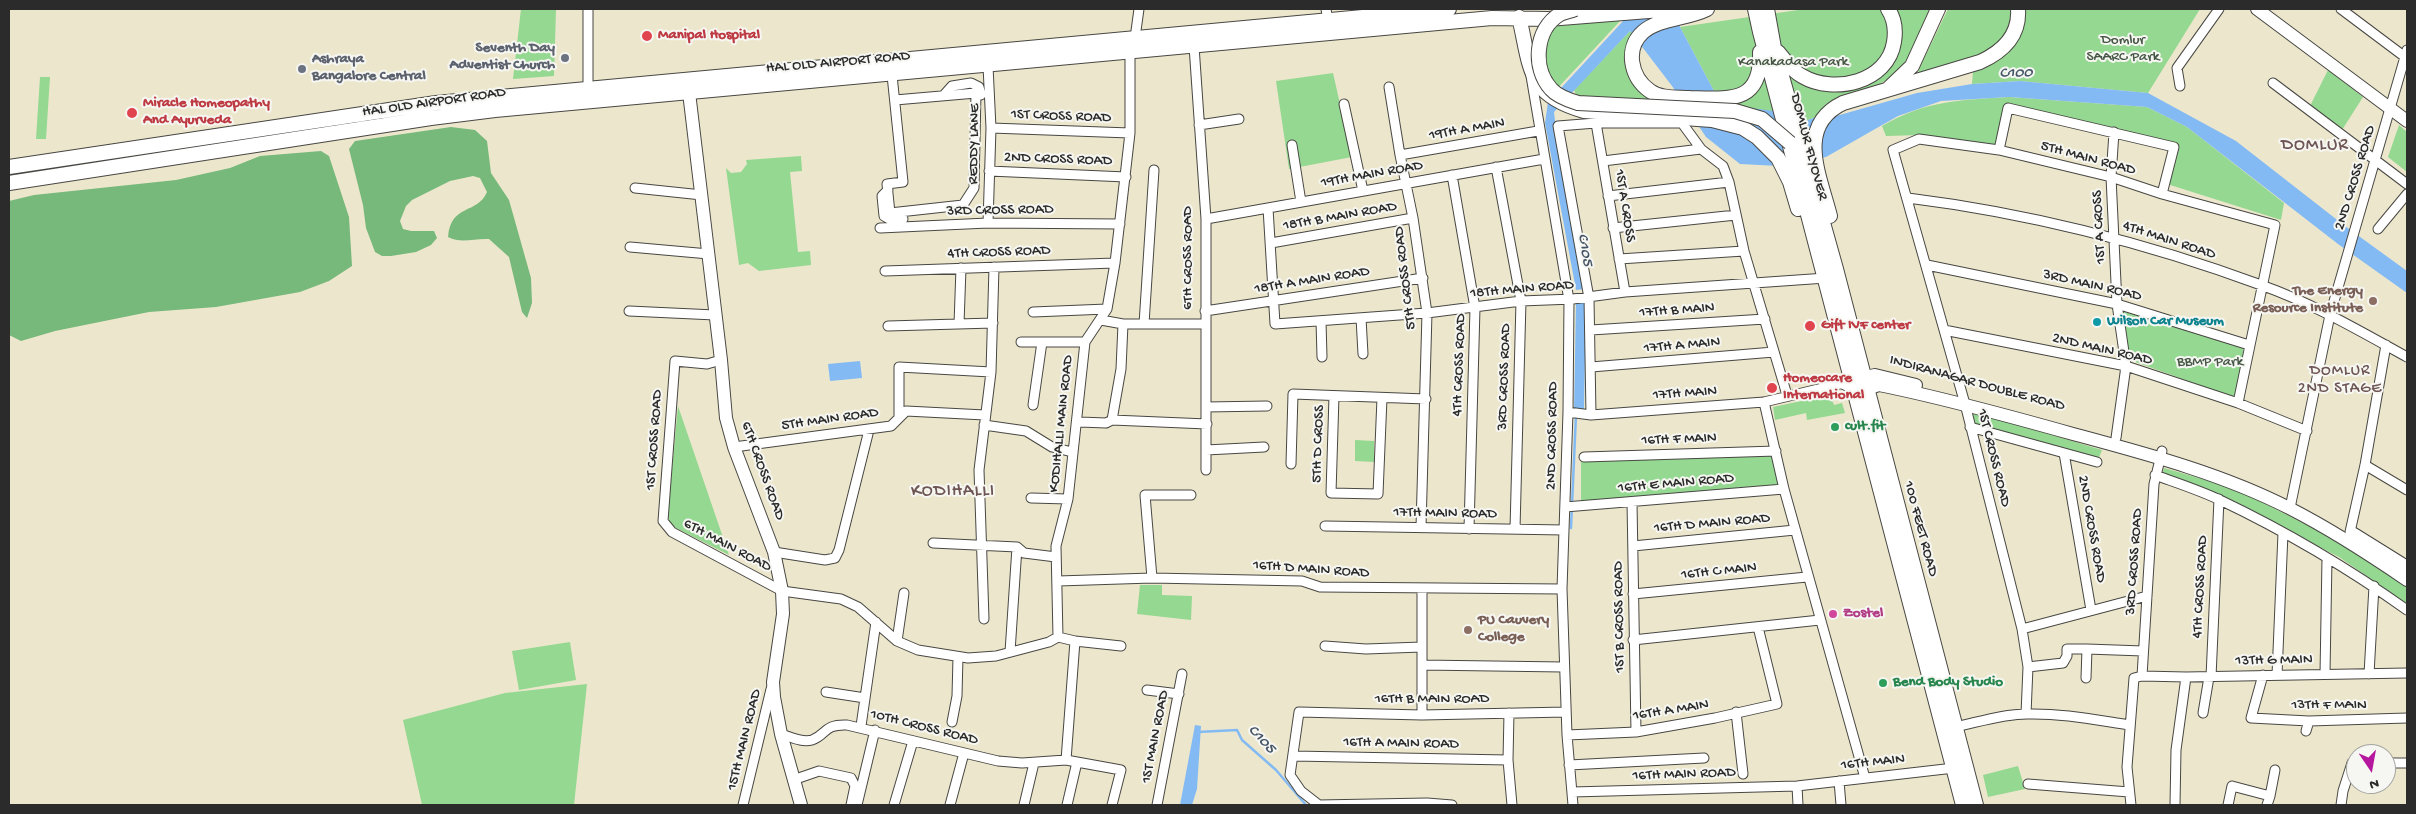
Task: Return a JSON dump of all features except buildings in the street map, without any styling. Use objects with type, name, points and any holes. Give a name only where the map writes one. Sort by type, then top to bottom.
[{"type":"main road","name":"HAL OLD AIRPORT ROAD","points":[[9,183],[431,118],[1327,15],[1449,9]]},
{"type":"main road","points":[[1574,9],[1560,15],[1550,23],[1539,45],[1540,67],[1545,80],[1551,90],[1565,99],[1578,104],[1735,111],[1762,119],[1790,143]]},
{"type":"main road","points":[[1707,9],[1692,16],[1677,14],[1652,25],[1642,33],[1634,45],[1632,63],[1637,77],[1650,92],[1661,96],[1725,99],[1744,93],[1753,86],[1760,76],[1760,32]]},
{"type":"main road","name":"DOMLUR FLYOVER","points":[[1755,9],[1790,143],[1808,170]]},
{"type":"main road","name":"DOMLUR FLYOVER","points":[[1766,9],[1774,48],[1808,170],[1828,263]]},
{"type":"main road","points":[[1774,48],[1802,76],[1820,84],[1855,82],[1871,76],[1886,64],[1890,55],[1895,29],[1888,9]]},
{"type":"main road","points":[[1886,91],[1912,66],[1938,9]]},
{"type":"main road","points":[[1519,18],[1530,71],[1536,81],[1557,101],[1606,114],[1720,121],[1743,128],[1757,136],[1770,148],[1790,182],[1811,255],[1828,263],[1837,246],[1808,170],[1815,133],[1823,117],[1831,109],[1843,103],[1980,62],[1993,56],[2005,47],[2015,31],[2018,22],[2018,9]]},
{"type":"main road","name":"HAL OLD AIRPORT ROAD","points":[[9,168],[436,103],[588,89],[693,88],[892,75],[1194,46],[1519,18],[1548,19],[1620,14],[1677,14]]},
{"type":"main road","name":"100 FEET ROAD","points":[[1828,263],[1826,278],[1849,384],[1963,805]]},
{"type":"main road","name":"100 FEET ROAD","points":[[1828,263],[1866,383],[1976,805]]},
{"type":"street","points":[[588,9],[588,89]]},
{"type":"street","points":[[1135,38],[1139,9]]},
{"type":"street","points":[[2180,86],[2177,68],[2219,9]]},
{"type":"street","points":[[2341,9],[2406,54],[2390,108]]},
{"type":"street","points":[[2261,10],[2407,121]]},
{"type":"street","name":"6TH CROSS ROAD","points":[[1194,46],[1206,219],[1206,470]]},
{"type":"street","name":"KODIHALLI MAIN ROAD","points":[[1058,637],[1056,546],[1068,499],[1085,342],[1107,309],[1115,263],[1130,133],[1130,53]]},
{"type":"street","name":"REDDY LANE","points":[[988,66],[991,128],[988,223]]},
{"type":"street","name":"2ND CROSS ROAD","points":[[1530,71],[1538,131],[1571,300],[1571,413],[1568,506],[1564,530],[1562,589],[1563,667],[1573,805]]},
{"type":"street","points":[[892,75],[904,182],[887,184],[890,213],[963,205],[974,188],[976,93],[895,100]]},
{"type":"street","points":[[2273,83],[2407,184]]},
{"type":"street","points":[[944,95],[952,86],[972,84],[979,87],[981,95]]},
{"type":"street","name":"5TH CROSS ROAD","points":[[1389,87],[1400,156],[1413,218],[1427,313],[1421,528]]},
{"type":"street","name":"6TH CROSS ROAD","points":[[693,88],[692,112],[726,418],[734,447],[774,552],[782,591],[783,614],[773,682],[781,734],[801,805]]},
{"type":"street","points":[[1344,104],[1362,191]]},
{"type":"street","points":[[1999,150],[2008,108],[2174,147],[2162,194]]},
{"type":"street","name":"2ND CROSS ROAD","points":[[2292,504],[2330,315],[2390,108]]},
{"type":"street","points":[[1199,125],[1239,119]]},
{"type":"street","points":[[1571,413],[1588,415],[1591,330],[1588,298],[1558,126],[1596,123],[1682,123],[1701,149],[1723,166],[1729,182],[1744,251],[1787,395],[1849,384]]},
{"type":"street","name":"1ST A CROSS","points":[[1596,123],[1625,292]]},
{"type":"street","name":"1ST CROSS ROAD","points":[[991,128],[1130,133]]},
{"type":"street","name":"19TH A MAIN","points":[[1400,156],[1538,131]]},
{"type":"street","name":"1ST A CROSS","points":[[2114,132],[2111,177],[2117,304],[2126,366],[2116,438]]},
{"type":"street","name":"5TH MAIN ROAD","points":[[1893,150],[1919,139],[1999,150],[2111,177],[2162,194],[2275,225],[2262,285]]},
{"type":"street","points":[[1292,145],[1301,202]]},
{"type":"street","points":[[1603,161],[1701,149]]},
{"type":"street","name":"1ST CROSS ROAD","points":[[1893,150],[1927,265],[2022,629],[2028,667],[2026,714]]},
{"type":"street","name":"19TH MAIN ROAD","points":[[1206,219],[1544,159]]},
{"type":"street","name":"3RD CROSS ROAD","points":[[1496,167],[1521,301],[1515,529]]},
{"type":"street","points":[[1144,324],[1154,170]]},
{"type":"street","name":"2ND CROSS ROAD","points":[[989,171],[1126,177]]},
{"type":"street","name":"4TH CROSS ROAD","points":[[1452,175],[1475,308],[1469,529]]},
{"type":"street","points":[[1608,196],[1729,182]]},
{"type":"street","points":[[635,188],[702,195]]},
{"type":"street","points":[[888,190],[882,196],[884,216],[891,220],[903,219]]},
{"type":"street","points":[[2378,229],[2407,194]]},
{"type":"street","name":"4TH MAIN ROAD","points":[[1908,198],[1973,206],[2115,238],[2262,285],[2330,315],[2407,357]]},
{"type":"street","points":[[1268,208],[1274,300]]},
{"type":"street","points":[[1613,228],[1736,215]]},
{"type":"street","name":"18TH B MAIN ROAD","points":[[1271,243],[1413,218]]},
{"type":"street","name":"3RD CROSS ROAD","points":[[880,228],[988,223],[1120,224]]},
{"type":"street","points":[[630,247],[709,254]]},
{"type":"street","points":[[1619,259],[1744,251]]},
{"type":"street","name":"4TH CROSS ROAD","points":[[885,271],[1115,263]]},
{"type":"street","name":"3RD MAIN ROAD","points":[[1927,265],[2117,304],[2248,345]]},
{"type":"street","points":[[984,620],[979,470],[991,372],[994,267]]},
{"type":"street","points":[[959,324],[961,268]]},
{"type":"street","name":"18TH A MAIN ROAD","points":[[1205,311],[1423,278]]},
{"type":"street","name":"18TH MAIN ROAD","points":[[1274,300],[1275,324],[1427,313],[1521,301],[1571,300],[1625,292],[1826,278]]},
{"type":"street","points":[[2238,403],[2248,345],[2262,285]]},
{"type":"street","points":[[1033,312],[1107,309]]},
{"type":"street","points":[[629,311],[715,315]]},
{"type":"street","points":[[1360,318],[1363,354]]},
{"type":"street","name":"17TH B MAIN","points":[[1591,330],[1765,319]]},
{"type":"street","points":[[1101,320],[1123,324],[1205,324]]},
{"type":"street","points":[[1321,321],[1322,357]]},
{"type":"street","points":[[888,326],[993,323]]},
{"type":"street","points":[[1112,420],[1121,368],[1123,324]]},
{"type":"street","name":"2ND MAIN ROAD","points":[[1944,330],[2126,366],[2238,403],[2307,431]]},
{"type":"street","points":[[1021,342],[1085,342]]},
{"type":"street","points":[[1033,405],[1042,342]]},
{"type":"street","points":[[2350,532],[2365,465],[2386,345]]},
{"type":"street","name":"17TH A MAIN","points":[[1591,367],[1774,352]]},
{"type":"street","name":"1ST CROSS ROAD","points":[[663,522],[675,361],[707,364],[721,360]]},
{"type":"street","points":[[899,418],[899,367],[991,372]]},
{"type":"street","name":"INDIRANAGAR DOUBLE ROAD","points":[[1849,384],[1866,383],[1875,375],[2239,477],[2350,532],[2407,567]]},
{"type":"street","points":[[1291,464],[1293,394],[1426,399]]},
{"type":"street","name":"17TH MAIN","points":[[1588,415],[1764,402],[1787,395]]},
{"type":"street","name":"5TH D CROSS","points":[[1334,396],[1331,493],[1378,494],[1382,398]]},
{"type":"street","name":"INDIRANAGAR DOUBLE ROAD","points":[[1963,400],[2116,438],[2161,454]]},
{"type":"street","points":[[1764,402],[1807,577],[1865,778]]},
{"type":"street","points":[[1206,407],[1268,406]]},
{"type":"street","name":"5TH MAIN ROAD","points":[[734,447],[890,426],[906,411],[985,415]]},
{"type":"street","points":[[1076,424],[1080,422],[1106,424],[1112,420],[1207,424]]},
{"type":"street","points":[[984,425],[1026,431],[1052,447],[1072,452]]},
{"type":"street","points":[[1970,427],[2097,462]]},
{"type":"street","points":[[774,552],[825,560],[835,558],[839,550],[869,430]]},
{"type":"street","points":[[1206,450],[1264,447]]},
{"type":"street","name":"16TH F MAIN","points":[[1584,457],[1776,452]]},
{"type":"street","name":"2ND CROSS ROAD","points":[[2064,453],[2091,610]]},
{"type":"street","name":"3RD CROSS ROAD","points":[[2142,676],[2155,475],[2161,454]]},
{"type":"street","points":[[2365,465],[2407,490]]},
{"type":"street","points":[[2155,475],[2219,499],[2283,533],[2374,586],[2407,610]]},
{"type":"street","name":"16TH E MAIN ROAD","points":[[1568,506],[1784,489]]},
{"type":"street","points":[[1152,578],[1145,495],[1191,495]]},
{"type":"street","points":[[1031,498],[1068,499]]},
{"type":"street","name":"4TH CROSS ROAD","points":[[2203,713],[2210,677],[2219,499]]},
{"type":"street","name":"1ST B CROSS ROAD","points":[[1632,502],[1636,732]]},
{"type":"street","name":"INDIRANAGAR DOUBLE ROAD","points":[[2292,504],[2407,580]]},
{"type":"street","name":"6TH MAIN ROAD","points":[[663,522],[672,532],[782,591]]},
{"type":"street","name":"17TH MAIN ROAD","points":[[1325,526],[1564,530]]},
{"type":"street","name":"16TH D MAIN ROAD","points":[[1632,546],[1795,530]]},
{"type":"street","points":[[2277,675],[2283,533]]},
{"type":"street","points":[[933,543],[1017,546],[1024,553],[1056,557]]},
{"type":"street","points":[[1010,652],[1017,546]]},
{"type":"street","points":[[2325,674],[2327,558]]},
{"type":"street","name":"16TH C MAIN","points":[[1633,594],[1807,577]]},
{"type":"street","name":"16TH D MAIN ROAD","points":[[1058,581],[1152,578],[1302,581],[1320,588],[1422,590],[1562,589]]},
{"type":"street","points":[[2369,674],[2374,586]]},
{"type":"street","points":[[1422,590],[1422,716]]},
{"type":"street","points":[[782,591],[841,599],[858,607],[897,641],[918,650],[958,657],[996,656],[1058,637],[1075,641],[1121,646]]},
{"type":"street","points":[[897,641],[904,593]]},
{"type":"street","points":[[2022,629],[2147,596]]},
{"type":"street","points":[[1633,640],[1820,620]]},
{"type":"street","points":[[861,726],[876,622]]},
{"type":"street","name":"16TH A MAIN","points":[[1567,735],[1636,732],[1715,718],[1777,704],[1758,627]]},
{"type":"street","points":[[1075,641],[1066,760],[1121,770],[1112,805]]},
{"type":"street","points":[[1325,646],[1366,648],[1422,647]]},
{"type":"street","points":[[2028,667],[2063,663],[2067,656],[2067,649],[2087,648],[2143,651]]},
{"type":"street","points":[[2086,678],[2087,648]]},
{"type":"street","points":[[952,722],[957,696],[958,657]]},
{"type":"street","points":[[1422,665],[1563,667]]},
{"type":"street","name":"13TH G MAIN","points":[[2142,676],[2210,677],[2407,673]]},
{"type":"street","name":"1ST MAIN ROAD","points":[[1156,805],[1182,674]]},
{"type":"street","name":"13TH F MAIN","points":[[2263,675],[2251,718],[2309,721],[2407,718]]},
{"type":"street","points":[[2131,805],[2127,767],[2134,678],[2142,676]]},
{"type":"street","points":[[2175,805],[2176,750],[2186,677]]},
{"type":"street","name":"15TH MAIN ROAD","points":[[743,805],[773,682]]},
{"type":"street","points":[[1147,690],[1179,694]]},
{"type":"street","points":[[826,692],[865,698]]},
{"type":"street","name":"16TH B MAIN ROAD","points":[[1293,756],[1299,712],[1422,716],[1566,712]]},
{"type":"street","points":[[1736,712],[1743,774]]},
{"type":"street","points":[[1506,805],[1512,805],[1508,760],[1509,713]]},
{"type":"street","points":[[1955,727],[2000,717],[2026,714],[2071,717],[2130,725]]},
{"type":"street","points":[[2306,731],[2309,721]]},
{"type":"street","name":"10TH CROSS ROAD","points":[[781,734],[799,740],[810,740],[833,725],[861,726],[913,741],[998,761],[1034,763],[1066,760]]},
{"type":"street","points":[[857,805],[875,730]]},
{"type":"street","points":[[894,805],[913,741]]},
{"type":"street","points":[[950,805],[964,753]]},
{"type":"street","points":[[1293,756],[1290,775],[1301,791],[1318,805],[1452,805]]},
{"type":"street","name":"16TH A MAIN ROAD","points":[[1293,756],[1508,760]]},
{"type":"street","points":[[1569,765],[1704,758]]},
{"type":"street","points":[[1067,805],[1077,762]]},
{"type":"street","points":[[1024,805],[1034,763]]},
{"type":"street","name":"16TH MAIN","points":[[1796,786],[1954,768]]},
{"type":"street","points":[[2267,805],[2275,770]]},
{"type":"street","points":[[793,780],[819,771],[851,778],[855,786],[851,805]]},
{"type":"street","points":[[1839,781],[1841,805]]},
{"type":"street","points":[[2341,805],[2346,783]]},
{"type":"street","points":[[2028,784],[2129,792]]},
{"type":"street","points":[[1796,786],[1798,805]]},
{"type":"street","name":"16TH MAIN ROAD","points":[[1572,792],[1796,786]]},
{"type":"street","points":[[2228,805],[2232,786],[2270,796]]},
{"type":"green space","points":[[521,9],[556,9],[554,76],[513,79]]},
{"type":"green space","name":"Kanakadasa Park","points":[[1805,9],[1932,9],[1902,69],[1880,84],[1826,104],[1816,117],[1786,128],[1736,106],[1714,91],[1680,27]]},
{"type":"green space","name":"Domlur SAARC Park","points":[[1948,9],[2200,9],[2148,93],[2020,81],[1972,84],[1973,71],[1932,83],[1918,71]]},
{"type":"green space","points":[[1621,20],[1555,91],[1536,55],[1537,28]]},
{"type":"green space","points":[[1630,31],[1634,35],[1626,51],[1660,102],[1577,97],[1574,90]]},
{"type":"green space","points":[[2328,70],[2363,97],[2342,130],[2310,106]]},
{"type":"green space","points":[[1333,73],[1352,157],[1289,169],[1276,81]]},
{"type":"green space","points":[[40,77],[50,77],[46,139],[36,139]]},
{"type":"green space","points":[[2009,97],[2147,107],[2187,127],[2284,203],[2281,220],[2167,184],[2177,145],[2007,106],[1995,148],[1920,135],[1886,136],[1882,126],[1898,117],[1929,106],[1959,101]]},
{"type":"green space","points":[[2399,125],[2407,132],[2407,172],[2388,157]]},
{"type":"green space","points":[[451,127],[475,130],[487,141],[491,173],[509,200],[531,278],[532,303],[527,318],[522,312],[509,257],[489,239],[463,240],[448,237],[450,226],[454,219],[477,204],[487,192],[480,178],[473,176],[450,181],[412,200],[406,206],[400,221],[403,229],[434,231],[437,238],[431,245],[416,252],[391,256],[382,256],[375,252],[366,228],[363,205],[349,149],[355,141]]},
{"type":"green space","points":[[321,151],[329,156],[349,217],[352,266],[329,281],[300,292],[216,307],[149,312],[55,331],[21,341],[9,335],[9,201],[34,195],[176,180],[230,168],[260,156]]},
{"type":"green space","points":[[801,156],[802,171],[790,172],[798,252],[810,251],[811,265],[759,271],[748,263],[739,265],[726,168],[731,173],[741,172],[747,164],[746,160]]},
{"type":"green space","name":"BBMP Park","points":[[2122,311],[2244,348],[2235,398],[2130,360]]},
{"type":"green space","points":[[1830,395],[1834,405],[1842,403],[1845,413],[1807,420],[1806,413],[1775,420],[1773,407]]},
{"type":"green space","points":[[678,406],[729,555],[676,528],[669,522],[668,512]]},
{"type":"green space","points":[[1971,411],[2102,450],[2098,460],[1976,425]]},
{"type":"green space","points":[[1355,440],[1374,441],[1374,462],[1355,461]]},
{"type":"green space","points":[[1772,455],[1778,487],[1581,502],[1581,458]]},
{"type":"green space","points":[[2164,468],[2234,488],[2346,545],[2407,584],[2407,604],[2339,557],[2227,500],[2162,475]]},
{"type":"green space","points":[[1140,585],[1162,585],[1162,595],[1192,596],[1191,620],[1137,614]]},
{"type":"green space","points":[[570,642],[576,680],[519,690],[512,651]]},
{"type":"green space","points":[[587,684],[574,805],[422,805],[403,720],[505,693]]},
{"type":"green space","points":[[2018,766],[2025,789],[1988,797],[1983,775]]},
{"type":"water","points":[[1623,9],[1676,9],[1680,27],[1714,91],[1736,106],[1774,111],[1786,128],[1816,117],[1836,116],[1917,93],[1972,84],[2020,81],[2148,93],[2236,141],[2345,226],[2407,271],[2407,293],[2338,244],[2187,127],[2147,107],[2009,97],[1941,101],[1898,116],[1826,157],[1779,166],[1740,164],[1706,137],[1672,86],[1630,31],[1554,112],[1559,156],[1585,289],[1576,290],[1545,123],[1548,102],[1624,20]]},
{"type":"water","points":[[1576,302],[1586,302],[1584,409],[1574,410]]},
{"type":"water","points":[[860,361],[862,378],[830,381],[828,364]]},
{"type":"water","points":[[1195,725],[1201,726],[1197,789],[1192,805],[1180,805]]},
{"type":"waterway","name":"C105","points":[[1571,528],[1576,415]]},
{"type":"waterway","name":"C105","points":[[1198,732],[1237,730],[1242,740],[1276,770],[1306,805]]},
{"type":"place","name":"Manipal Hospital","points":[[647,36]]},
{"type":"place","name":"Seventh Day Adventist Church","points":[[565,58]]},
{"type":"place","name":"Ashraya Bangalore Central","points":[[302,69]]},
{"type":"place","name":"Miracle Homeopathy And Ayurveda","points":[[132,113]]},
{"type":"place","name":"The Energy Resource Institute","points":[[2373,301]]},
{"type":"place","name":"Wilson Car Museum","points":[[2097,322]]},
{"type":"place","name":"Gift IVF center","points":[[1810,326]]},
{"type":"place","name":"Homeocare International","points":[[1772,388]]},
{"type":"place","name":"cult.fit","points":[[1835,427]]},
{"type":"place","name":"Zostel","points":[[1833,614]]},
{"type":"place","name":"PU Cauvery College","points":[[1468,630]]},
{"type":"place","name":"Bend Body Studio","points":[[1883,683]]},
{"type":"district","name":"DOMLUR","points":[[2315,146]]},
{"type":"district","name":"DOMLUR 2ND STAGE","points":[[2340,381]]},
{"type":"district","name":"KODIHALLI","points":[[953,492]]},
{"type":"water label","name":"C100","points":[[2016,74]]}]
